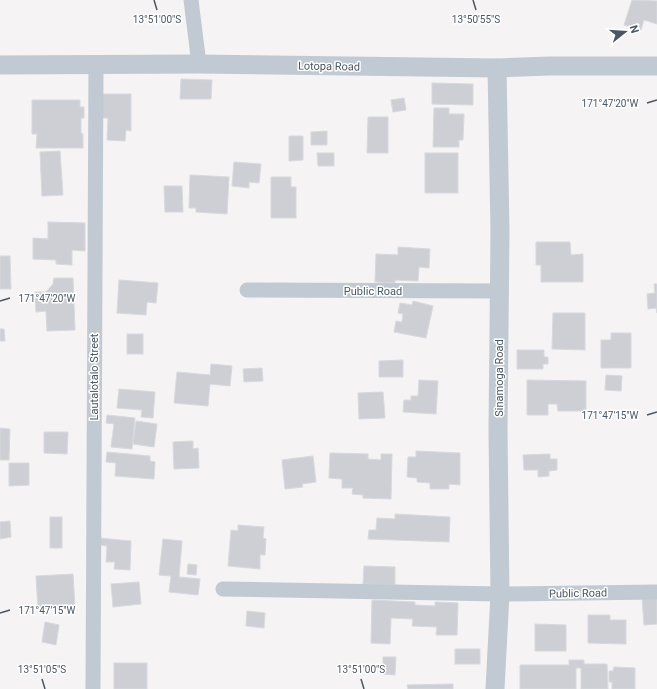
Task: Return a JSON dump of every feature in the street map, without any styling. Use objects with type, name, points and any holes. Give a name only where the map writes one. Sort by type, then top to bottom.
[{"type":"street","points":[[191,0],[199,64]]},
{"type":"street","name":"Lotopa Road","points":[[0,65],[199,64],[497,68],[550,66],[657,66]]},
{"type":"street","name":"Lautalotalo Street","points":[[93,689],[96,65]]},
{"type":"street","name":"Sinamoga Road","points":[[495,689],[500,594],[498,439],[500,231],[497,68]]},
{"type":"street","name":"Public Road","points":[[247,290],[499,291]]},
{"type":"street","name":"Public Road","points":[[223,589],[500,594],[657,592]]},
{"type":"building","points":[[632,0],[657,1],[657,24],[644,20],[641,30],[624,25]]},
{"type":"building","points":[[181,79],[212,80],[211,99],[180,99]]},
{"type":"building","points":[[432,83],[473,84],[473,105],[432,104]]},
{"type":"building","points":[[99,94],[131,94],[131,131],[126,130],[125,141],[107,140],[108,118],[99,118]]},
{"type":"building","points":[[404,98],[406,110],[393,112],[391,100]]},
{"type":"building","points":[[32,100],[80,100],[80,107],[84,107],[84,118],[81,118],[83,148],[36,148],[37,134],[32,134]]},
{"type":"building","points":[[434,108],[449,108],[449,114],[464,114],[463,140],[459,140],[459,147],[433,147]]},
{"type":"building","points":[[368,117],[388,117],[388,153],[367,153]]},
{"type":"building","points":[[327,131],[327,145],[311,145],[311,132]]},
{"type":"building","points":[[289,136],[303,136],[303,160],[289,161]]},
{"type":"building","points":[[60,151],[63,195],[42,196],[40,152]]},
{"type":"building","points":[[317,153],[334,153],[334,166],[318,166]]},
{"type":"building","points":[[425,153],[458,153],[458,193],[425,193]]},
{"type":"building","points":[[234,162],[261,164],[259,183],[249,182],[249,188],[232,186]]},
{"type":"building","points":[[190,175],[229,177],[227,214],[196,212],[196,208],[189,208]]},
{"type":"building","points":[[271,177],[291,177],[291,187],[296,187],[296,218],[271,218]]},
{"type":"building","points":[[164,186],[182,186],[183,212],[165,212]]},
{"type":"building","points":[[48,222],[85,223],[85,251],[72,250],[72,265],[56,264],[56,260],[33,259],[33,238],[48,239]]},
{"type":"building","points":[[536,242],[570,242],[571,255],[583,254],[583,282],[541,282],[541,265],[536,265]]},
{"type":"building","points":[[398,247],[430,249],[429,268],[419,267],[418,281],[395,280],[395,283],[375,282],[376,254],[398,255]]},
{"type":"building","points":[[0,256],[10,256],[11,289],[0,289]]},
{"type":"building","points":[[54,278],[73,278],[75,330],[47,331],[46,311],[36,312],[35,292],[46,292],[53,284]]},
{"type":"building","points":[[119,280],[158,283],[156,303],[147,302],[146,315],[117,313]]},
{"type":"building","points":[[654,284],[657,284],[657,313],[656,308],[648,309],[647,294],[655,293]]},
{"type":"building","points":[[413,301],[433,306],[426,338],[394,332],[396,321],[402,322],[403,314],[398,313],[400,303],[412,305]]},
{"type":"building","points":[[553,313],[585,313],[585,350],[552,349]]},
{"type":"building","points":[[0,329],[4,329],[5,341],[0,341]]},
{"type":"building","points":[[611,333],[631,333],[631,368],[601,368],[601,340],[611,340]]},
{"type":"building","points":[[127,334],[143,334],[143,354],[127,354]]},
{"type":"building","points":[[517,350],[544,350],[544,357],[548,357],[548,364],[543,364],[543,369],[517,369]]},
{"type":"building","points":[[403,360],[403,377],[379,377],[379,361]]},
{"type":"building","points":[[211,364],[232,366],[230,386],[210,384],[208,406],[174,403],[177,372],[210,375]]},
{"type":"building","points":[[262,368],[263,381],[244,382],[243,369]]},
{"type":"building","points":[[606,375],[622,376],[621,391],[605,390]]},
{"type":"building","points":[[419,380],[438,381],[436,414],[403,412],[404,400],[411,400],[411,396],[418,396]]},
{"type":"building","points":[[527,380],[586,381],[586,411],[558,411],[557,404],[548,404],[548,415],[527,415]]},
{"type":"building","points":[[119,389],[155,392],[153,418],[141,417],[142,410],[117,408]]},
{"type":"building","points":[[383,392],[385,418],[359,419],[358,393]]},
{"type":"building","points":[[107,415],[135,418],[132,449],[111,447],[114,424],[106,423]]},
{"type":"building","points":[[136,421],[157,424],[154,447],[133,444]]},
{"type":"building","points":[[0,428],[10,429],[9,460],[0,460]]},
{"type":"building","points":[[44,432],[68,432],[67,454],[44,453]]},
{"type":"building","points":[[193,441],[193,449],[198,448],[199,468],[174,469],[173,442]]},
{"type":"building","points":[[416,451],[460,453],[460,485],[449,484],[449,489],[430,489],[430,483],[417,482],[417,478],[407,477],[408,457],[416,457]]},
{"type":"building","points":[[107,452],[150,456],[150,461],[155,462],[154,479],[115,476],[116,463],[106,462]]},
{"type":"building","points":[[330,453],[368,454],[368,459],[381,460],[381,454],[392,454],[391,499],[363,498],[363,495],[352,494],[353,488],[342,488],[342,479],[329,478]]},
{"type":"building","points":[[550,454],[550,459],[557,459],[557,470],[549,471],[549,476],[538,477],[538,470],[524,470],[523,455]]},
{"type":"building","points":[[313,456],[316,482],[302,484],[303,487],[285,489],[282,460]]},
{"type":"building","points":[[9,463],[29,463],[29,485],[9,486]]},
{"type":"building","points":[[395,514],[450,517],[449,542],[368,539],[369,530],[376,530],[377,518],[395,519]]},
{"type":"building","points":[[50,517],[62,517],[62,548],[50,548]]},
{"type":"building","points":[[10,521],[11,537],[0,539],[0,522]]},
{"type":"building","points":[[238,525],[264,527],[263,538],[266,539],[265,555],[260,555],[260,569],[228,566],[231,530],[238,531]]},
{"type":"building","points":[[99,538],[131,541],[130,570],[114,569],[115,562],[106,562],[107,546],[99,545]]},
{"type":"building","points":[[163,539],[182,541],[179,577],[200,579],[198,595],[169,592],[171,576],[159,575]]},
{"type":"building","points":[[188,564],[197,565],[196,575],[187,574]]},
{"type":"building","points":[[364,566],[395,567],[395,585],[363,584]]},
{"type":"building","points":[[73,574],[75,607],[38,609],[36,576]]},
{"type":"building","points":[[139,582],[141,604],[113,607],[111,584]]},
{"type":"building","points":[[657,597],[657,624],[644,625],[642,598]]},
{"type":"building","points":[[372,600],[415,602],[415,605],[435,606],[435,602],[458,603],[457,635],[436,635],[437,627],[412,626],[413,619],[391,618],[390,644],[371,643]]},
{"type":"building","points":[[247,611],[265,613],[264,628],[246,626]]},
{"type":"building","points":[[588,615],[610,615],[610,620],[626,620],[626,644],[588,643]]},
{"type":"building","points":[[45,622],[59,625],[56,645],[42,642]]},
{"type":"building","points":[[535,624],[566,625],[566,651],[535,651]]},
{"type":"building","points":[[455,649],[480,649],[480,664],[455,664]]},
{"type":"building","points":[[383,657],[396,657],[395,675],[383,674]]},
{"type":"building","points":[[569,660],[584,660],[584,664],[607,664],[608,689],[581,689],[581,668],[576,668],[576,689],[520,689],[520,665],[569,665]]},
{"type":"building","points":[[114,663],[147,663],[147,689],[114,689]]},
{"type":"building","points":[[614,667],[635,668],[635,689],[612,689],[612,682],[609,682],[609,671],[613,671]]},
{"type":"building","points":[[453,684],[453,689],[408,689],[407,685]]}]
